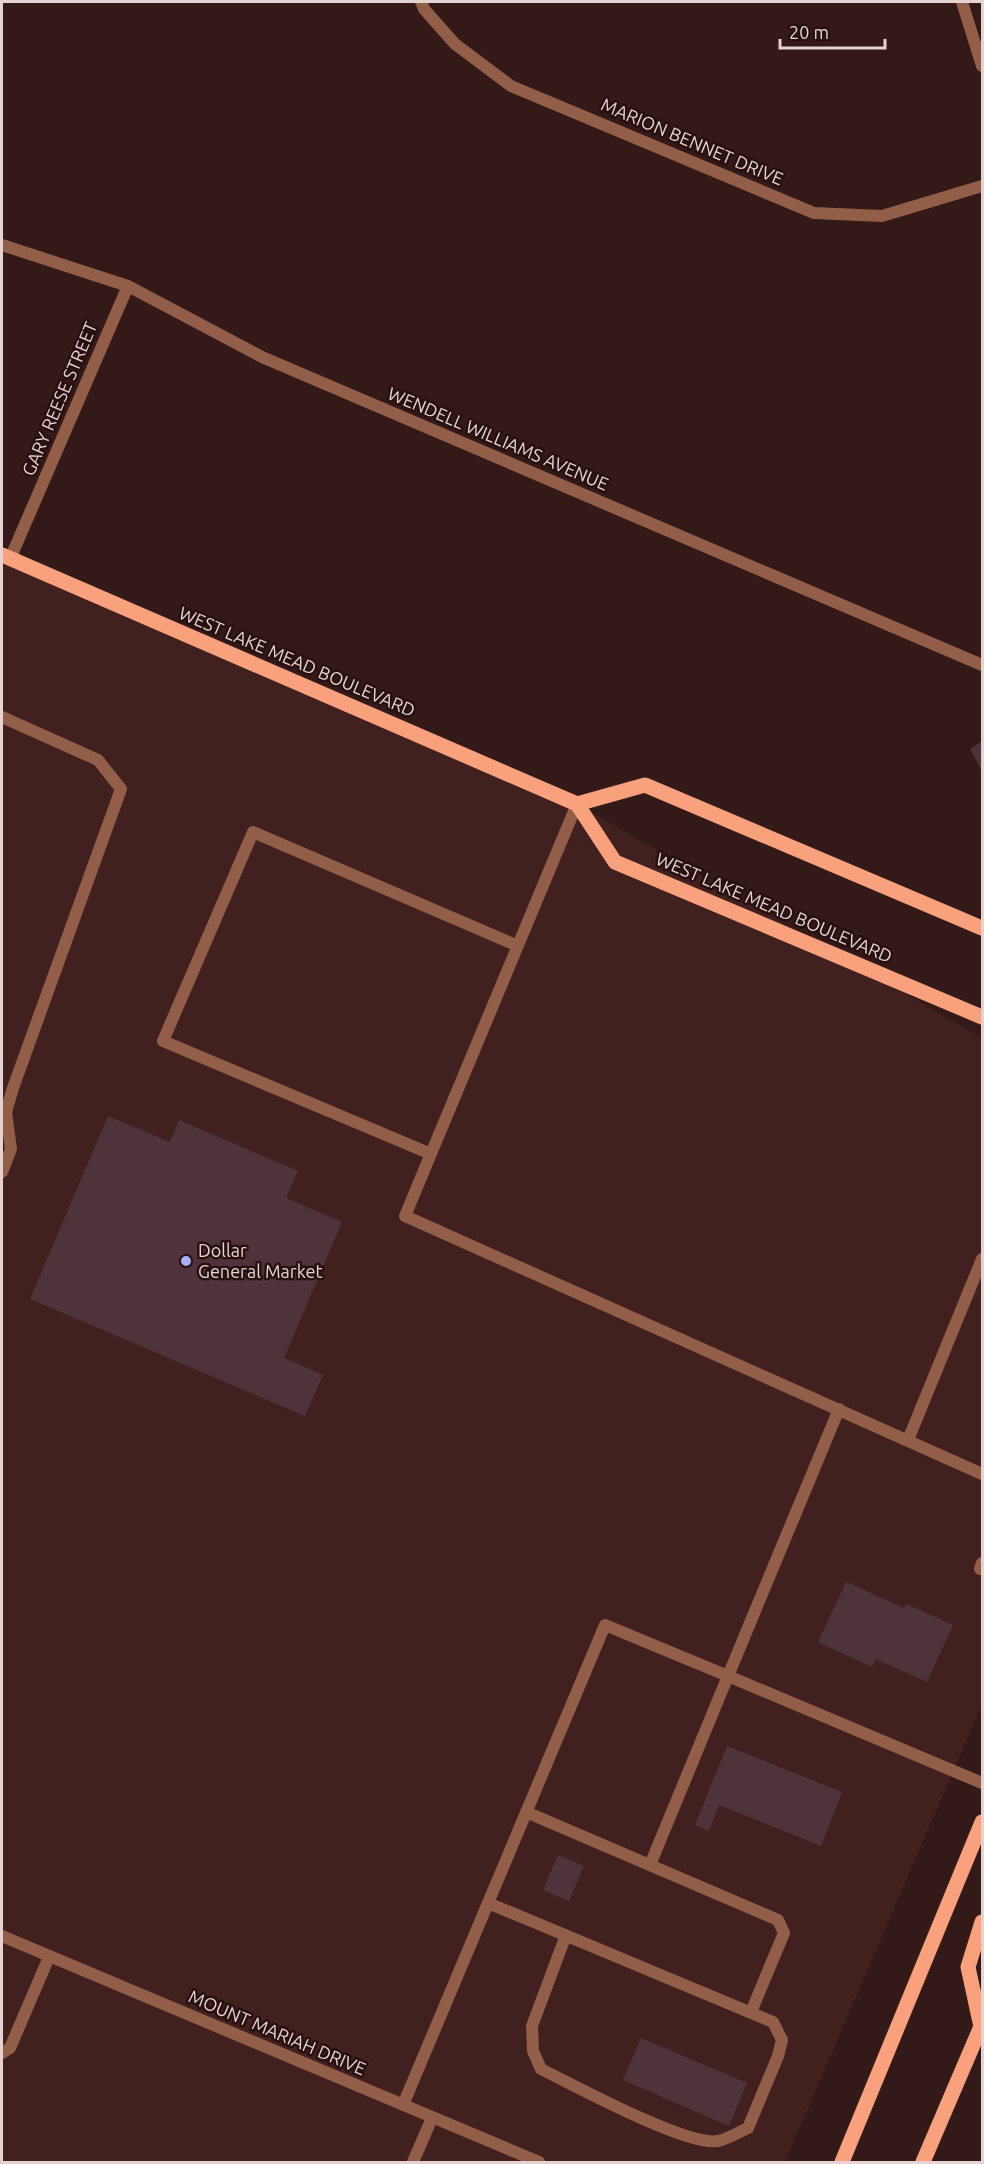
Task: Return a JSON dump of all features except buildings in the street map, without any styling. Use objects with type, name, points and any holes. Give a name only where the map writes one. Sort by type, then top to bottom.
[{"type":"main road","name":"WEST LAKE MEAD BOULEVARD","points":[[6,557],[577,804],[615,862],[982,1017]]},
{"type":"main road","points":[[577,804],[645,785],[982,928]]},
{"type":"main road","points":[[842,2163],[982,1822]]},
{"type":"main road","points":[[923,2163],[982,2026],[968,1967],[982,1922]]},
{"type":"street","name":"MARION BENNET DRIVE","points":[[421,2],[424,9],[455,44],[511,86],[814,213],[882,216],[982,186]]},
{"type":"street","points":[[962,2],[982,66]]},
{"type":"street","name":"WENDELL WILLIAMS AVENUE","points":[[2,245],[128,286],[262,357],[982,665]]},
{"type":"street","name":"GARY REESE STREET","points":[[6,557],[128,286]]},
{"type":"street","points":[[2,717],[98,760],[121,789],[13,1088],[6,1112],[11,1149],[2,1172]]},
{"type":"street","points":[[577,804],[405,1216],[982,1474]]},
{"type":"street","points":[[431,1154],[163,1041],[253,832],[518,946]]},
{"type":"street","points":[[908,1440],[982,1259]]},
{"type":"street","points":[[650,1865],[838,1409]]},
{"type":"street","points":[[402,2105],[605,1625],[982,1783]]},
{"type":"street","points":[[526,1812],[778,1920],[784,1933],[752,2012]]},
{"type":"street","points":[[488,1903],[567,1935],[752,2012],[773,2022],[782,2040],[778,2056],[748,2128],[718,2141],[696,2140],[622,2110],[541,2069],[533,2051],[532,2026],[567,1935]]},
{"type":"street","name":"MOUNT MARIAH DRIVE","points":[[2,1936],[539,2163]]},
{"type":"street","points":[[2,2053],[10,2048],[50,1957]]},
{"type":"street","points":[[413,2163],[432,2118]]},
{"type":"shaded area","points":[[2,556],[577,804],[982,1038],[982,1704],[785,2162],[2,2162]]},
{"type":"place","name":"Dollar General Market","points":[[186,1261]]}]
